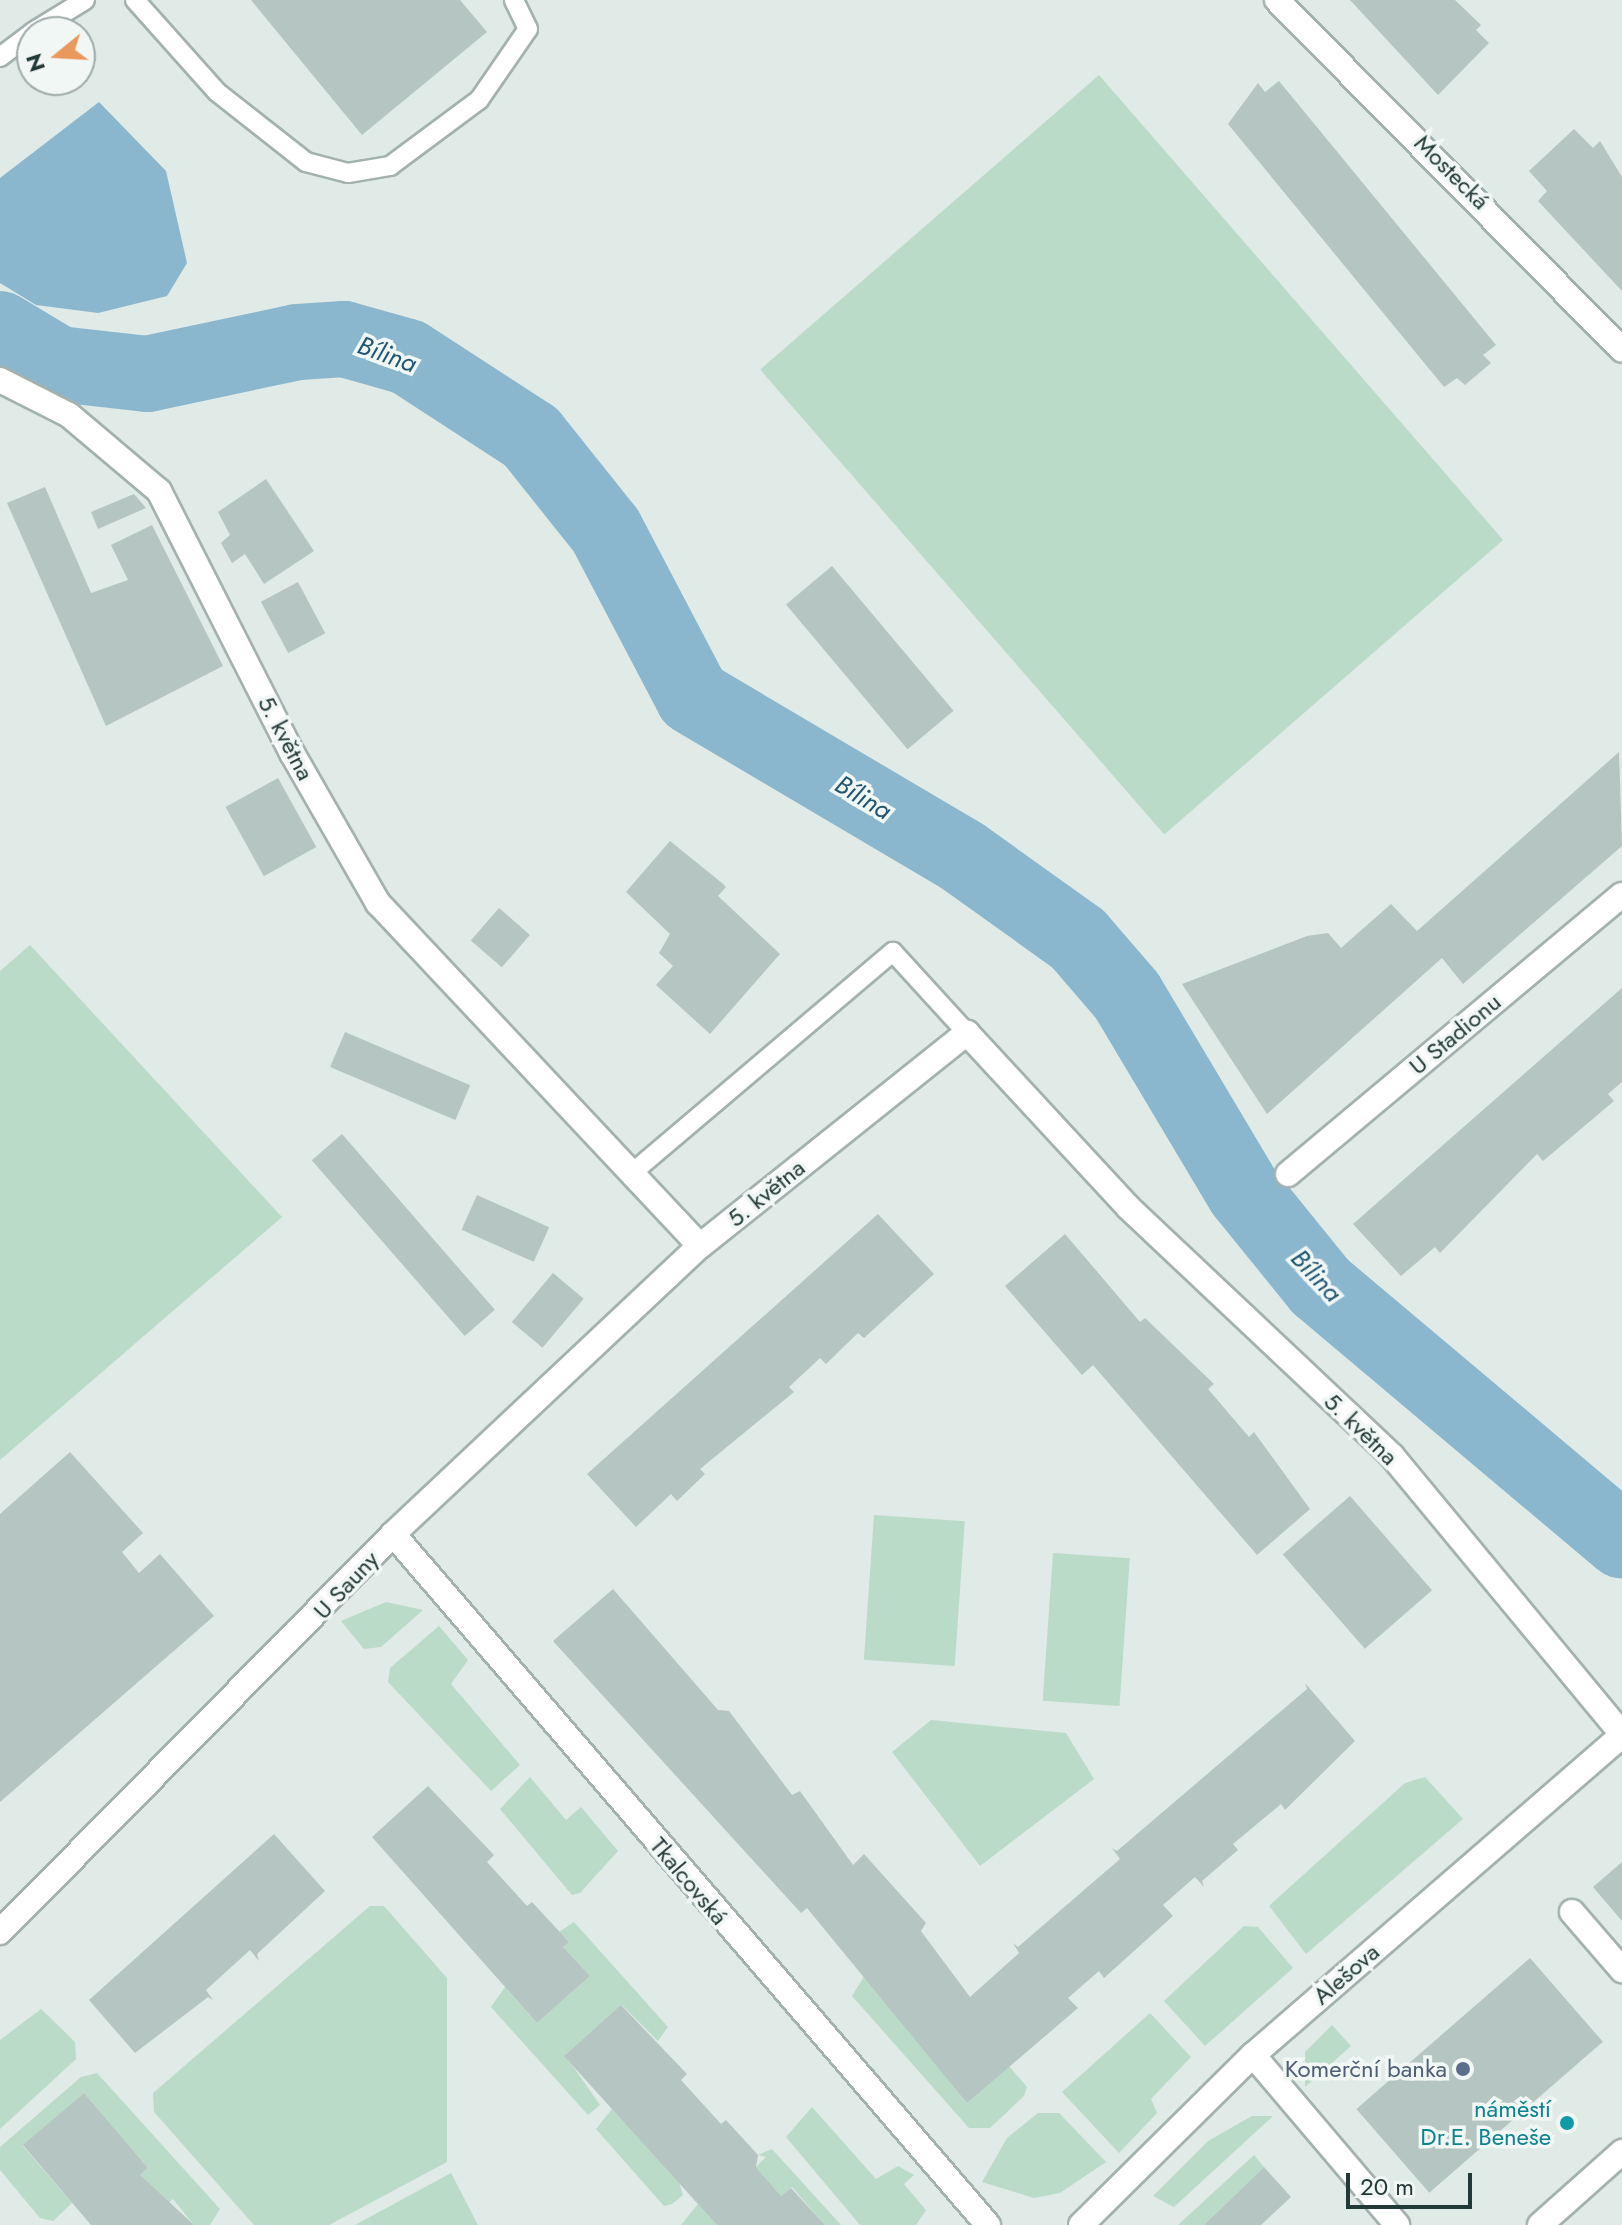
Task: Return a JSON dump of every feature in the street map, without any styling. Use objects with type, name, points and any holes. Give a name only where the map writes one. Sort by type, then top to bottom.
[{"type":"street","name":"Mostecká","points":[[1277,0],[1622,350]]},
{"type":"street","name":"5. května","points":[[0,380],[69,415],[159,491],[292,753],[378,903],[700,1246],[967,1033],[1129,1208],[1392,1456],[1622,1734]]},
{"type":"street","name":"U Stadionu","points":[[1288,1174],[1622,895]]},
{"type":"street","name":"U Sauny","points":[[0,1932],[393,1534],[700,1246]]},
{"type":"street","name":"Tkalcovská","points":[[393,1534],[988,2225]]},
{"type":"street","name":"Alešova","points":[[1081,2225],[1253,2055],[1622,1734]]},
{"type":"street","points":[[1572,1912],[1622,1970]]},
{"type":"street","points":[[1253,2055],[1397,2225]]},
{"type":"street","points":[[1540,2225],[1622,2152]]},
{"type":"lane","points":[[58,16],[85,0]]},
{"type":"lane","points":[[135,0],[217,92],[306,162],[348,173],[390,166],[479,100],[528,29],[514,0]]},
{"type":"lane","points":[[0,57],[16,44]]},
{"type":"lane","points":[[632,1173],[893,952],[967,1033]]},
{"type":"green space","points":[[1099,75],[1503,540],[1164,834],[760,370]]},
{"type":"green space","points":[[30,945],[282,1217],[0,1460],[0,971]]},
{"type":"green space","points":[[874,1515],[965,1521],[955,1666],[864,1660]]},
{"type":"green space","points":[[1053,1553],[1130,1558],[1119,1706],[1043,1701]]},
{"type":"green space","points":[[386,1602],[423,1610],[381,1647],[364,1649],[341,1621]]},
{"type":"green space","points":[[439,1626],[468,1660],[451,1684],[520,1765],[491,1791],[388,1682],[390,1668]]},
{"type":"green space","points":[[931,1720],[1066,1733],[1094,1779],[980,1866],[892,1752]]},
{"type":"green space","points":[[530,1777],[566,1820],[581,1807],[618,1851],[580,1893],[572,1895],[500,1809]]},
{"type":"green space","points":[[1425,1777],[1463,1819],[1306,1954],[1269,1906],[1405,1783]]},
{"type":"green space","points":[[370,1906],[384,1906],[447,1978],[447,2162],[329,2225],[254,2225],[154,2112],[153,2093]]},
{"type":"green space","points":[[574,1922],[668,2027],[658,2041],[622,2005],[565,2055],[600,2105],[588,2115],[491,2007],[505,1987],[537,2023],[590,1976],[563,1947],[569,1941],[559,1932]]},
{"type":"green space","points":[[1244,1926],[1258,1927],[1293,1968],[1205,2046],[1164,2001]]},
{"type":"green space","points":[[865,1975],[967,2103],[1009,2066],[1027,2087],[1024,2096],[990,2128],[969,2128],[852,1996]]},
{"type":"green space","points":[[41,2009],[75,2042],[76,2059],[0,2129],[0,2040]]},
{"type":"green space","points":[[1150,2013],[1191,2057],[1151,2099],[1157,2113],[1119,2153],[1062,2092]]},
{"type":"green space","points":[[1332,2025],[1351,2046],[1305,2087],[1305,2052]]},
{"type":"green space","points":[[97,2073],[220,2209],[210,2225],[194,2225],[173,2199],[166,2205],[140,2175],[148,2168],[84,2093],[23,2146],[72,2203],[53,2221],[40,2218],[0,2170],[0,2147],[81,2077]]},
{"type":"green space","points":[[812,2107],[876,2179],[898,2166],[914,2175],[904,2184],[926,2210],[916,2225],[860,2225],[786,2137]]},
{"type":"green space","points":[[612,2109],[679,2182],[683,2195],[672,2204],[664,2206],[596,2129]]},
{"type":"green space","points":[[1038,2113],[1059,2113],[1106,2162],[1060,2193],[1034,2198],[982,2182],[1007,2138]]},
{"type":"green space","points":[[1252,2116],[1273,2116],[1174,2207],[1153,2196],[1208,2141]]},
{"type":"green space","points":[[772,2149],[841,2225],[825,2225],[792,2187],[781,2196],[756,2167],[766,2157],[758,2155]]},
{"type":"green space","points":[[1254,2155],[1264,2167],[1204,2225],[1178,2225]]},
{"type":"green space","points":[[451,2173],[478,2225],[355,2225]]},
{"type":"green space","points":[[698,2204],[717,2225],[681,2225]]},
{"type":"water","points":[[99,102],[166,171],[187,263],[167,296],[98,313],[36,305],[0,283],[0,178]]},
{"type":"building","points":[[251,0],[460,0],[487,32],[362,135]]},
{"type":"building","points":[[1350,0],[1455,0],[1481,25],[1476,30],[1489,43],[1438,95]]},
{"type":"building","points":[[1279,81],[1496,345],[1483,355],[1491,363],[1465,385],[1457,378],[1444,387],[1228,124],[1258,83],[1265,92]]},
{"type":"building","points":[[1574,129],[1593,148],[1600,141],[1622,177],[1622,291],[1538,201],[1547,191],[1529,171]]},
{"type":"building","points":[[266,479],[314,551],[264,584],[245,554],[232,563],[221,543],[230,535],[218,512]]},
{"type":"building","points":[[45,487],[91,593],[128,580],[111,545],[152,525],[223,666],[106,726],[7,503]]},
{"type":"building","points":[[134,494],[146,508],[98,529],[91,512]]},
{"type":"building","points":[[832,566],[953,711],[908,749],[786,605]]},
{"type":"building","points":[[298,582],[325,633],[288,653],[261,602]]},
{"type":"building","points":[[1619,752],[1622,846],[1463,984],[1442,958],[1267,1114],[1182,984],[1307,936],[1328,933],[1341,948],[1391,904],[1417,931]]},
{"type":"building","points":[[278,778],[316,847],[264,876],[226,807]]},
{"type":"building","points":[[670,841],[726,887],[718,896],[780,954],[710,1034],[656,985],[673,966],[659,953],[670,934],[626,892]]},
{"type":"building","points":[[499,908],[530,935],[502,967],[471,940]]},
{"type":"building","points":[[1622,988],[1622,1082],[1608,1094],[1614,1101],[1543,1161],[1537,1154],[1440,1253],[1435,1247],[1401,1276],[1353,1224]]},
{"type":"building","points":[[345,1032],[470,1085],[455,1120],[330,1067]]},
{"type":"building","points":[[342,1134],[495,1310],[465,1336],[312,1160]]},
{"type":"building","points":[[477,1195],[549,1227],[534,1262],[462,1230]]},
{"type":"building","points":[[878,1214],[934,1274],[864,1338],[858,1333],[826,1364],[820,1358],[789,1387],[794,1392],[700,1469],[705,1474],[677,1501],[671,1494],[636,1527],[587,1474]]},
{"type":"building","points":[[1065,1234],[1140,1322],[1145,1318],[1214,1384],[1208,1389],[1249,1437],[1254,1432],[1310,1509],[1257,1555],[1093,1365],[1082,1375],[1005,1286]]},
{"type":"building","points":[[553,1273],[584,1299],[543,1348],[512,1322]]},
{"type":"building","points":[[70,1452],[143,1533],[122,1552],[139,1573],[160,1554],[214,1616],[0,1802],[0,1514]]},
{"type":"building","points":[[1350,1496],[1432,1590],[1365,1649],[1283,1554]]},
{"type":"building","points":[[613,1589],[718,1710],[729,1711],[792,1795],[800,1791],[853,1865],[864,1854],[926,1923],[921,1931],[970,1997],[1019,1953],[1013,1943],[1018,1947],[1120,1859],[1112,1848],[1117,1851],[1307,1689],[1305,1683],[1355,1741],[1285,1810],[1281,1804],[1233,1844],[1238,1850],[1202,1881],[1204,1887],[1195,1877],[1163,1905],[1173,1916],[1104,1978],[1099,1971],[1068,1998],[1078,2008],[967,2103],[807,1908],[801,1913],[553,1641]]},
{"type":"building","points":[[428,1786],[494,1855],[487,1862],[527,1906],[532,1902],[569,1942],[563,1947],[590,1976],[537,2023],[372,1837]]},
{"type":"building","points":[[274,1834],[325,1891],[257,1954],[259,1961],[250,1950],[206,1990],[213,2000],[208,1997],[135,2053],[89,2000]]},
{"type":"building","points":[[1622,1862],[1622,1921],[1593,1887]]},
{"type":"building","points":[[1530,1958],[1603,2042],[1429,2193],[1356,2109]]},
{"type":"building","points":[[621,2005],[687,2074],[681,2080],[721,2124],[726,2120],[758,2155],[756,2167],[781,2196],[791,2188],[825,2225],[717,2225],[564,2056]]},
{"type":"building","points":[[84,2093],[148,2168],[140,2175],[194,2225],[91,2225],[23,2145]]},
{"type":"building","points":[[1264,2167],[1291,2197],[1261,2225],[1204,2225]]},
{"type":"waterway","name":"Bílina","points":[[0,329],[58,364],[147,374],[298,342],[344,339],[408,357],[531,437],[606,531],[693,697],[962,856],[1078,939],[1127,996],[1244,1192],[1320,1286],[1622,1540]]},
{"type":"place","name":"Komerční banka","points":[[1463,2069]]},
{"type":"place","name":"náměstí Dr.E. Beneše","points":[[1567,2123]]}]
